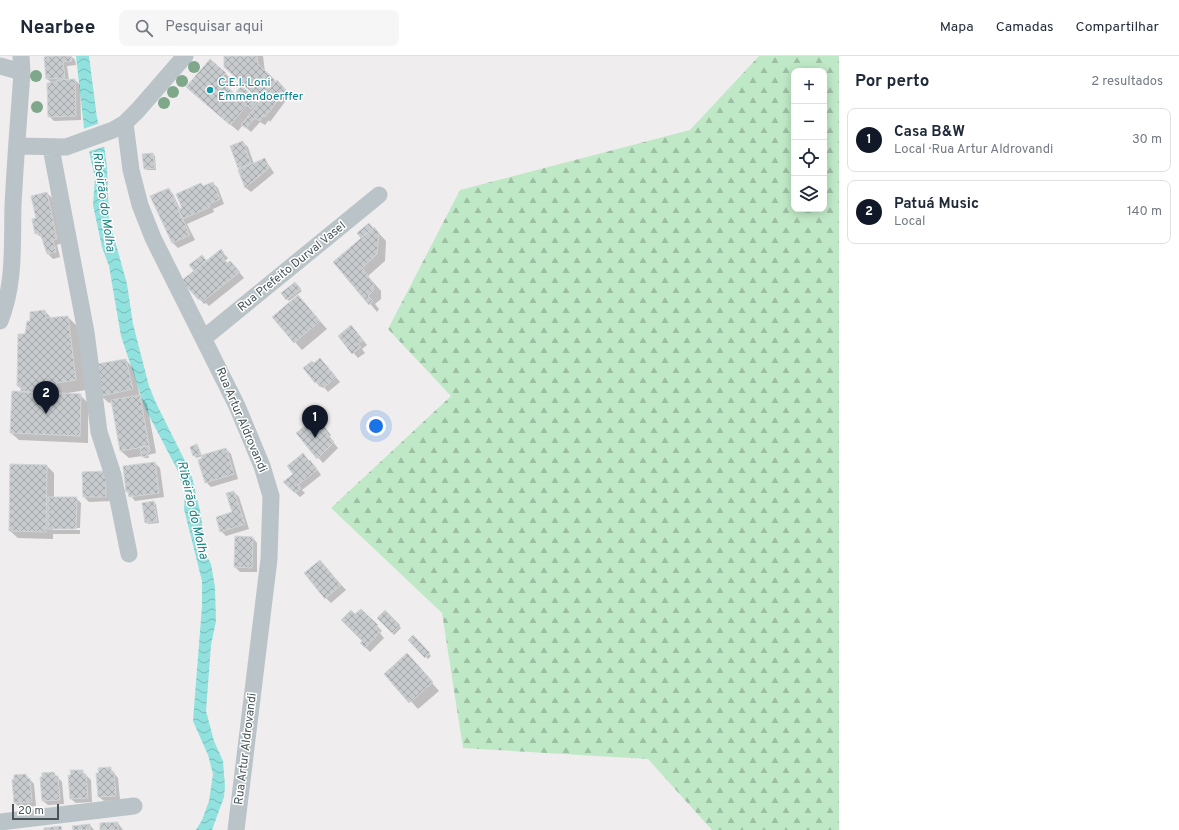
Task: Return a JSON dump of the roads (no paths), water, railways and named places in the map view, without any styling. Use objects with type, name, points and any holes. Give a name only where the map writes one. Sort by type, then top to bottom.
[{"type":"street","points":[[18,146],[51,148],[66,147],[105,134],[125,122],[186,56]]},
{"type":"street","points":[[0,66],[22,64],[13,207],[11,280],[6,307],[0,321]]},
{"type":"street","name":"Rua Artur Aldrovandi","points":[[125,122],[131,170],[143,212],[153,238],[237,406],[262,466],[271,496],[269,559],[236,830]]},
{"type":"street","points":[[51,148],[86,332],[99,432],[113,475],[129,554]]},
{"type":"street","name":"Rua Prefeito Durval Vasel","points":[[204,338],[379,195]]},
{"type":"street","points":[[0,822],[134,806]]},
{"type":"water","name":"Ribeirão do Molha","points":[[76,56],[89,56],[97,118],[104,145],[107,167],[109,219],[127,284],[133,324],[149,386],[191,473],[201,515],[205,552],[211,564],[215,587],[216,621],[211,645],[206,711],[214,741],[223,761],[225,786],[224,797],[212,830],[196,830],[202,820],[209,801],[213,774],[208,755],[193,721],[202,606],[202,581],[184,509],[185,495],[178,471],[145,408],[121,336],[109,266],[102,247],[93,205],[95,178],[84,128]]},
{"type":"place","name":"C.E.I. Loni Emmendoerffer","points":[[210,90]]},
{"type":"place","name":"Patuá Music","points":[[46,414]]},
{"type":"place","name":"Casa B&W","points":[[315,438]]}]
